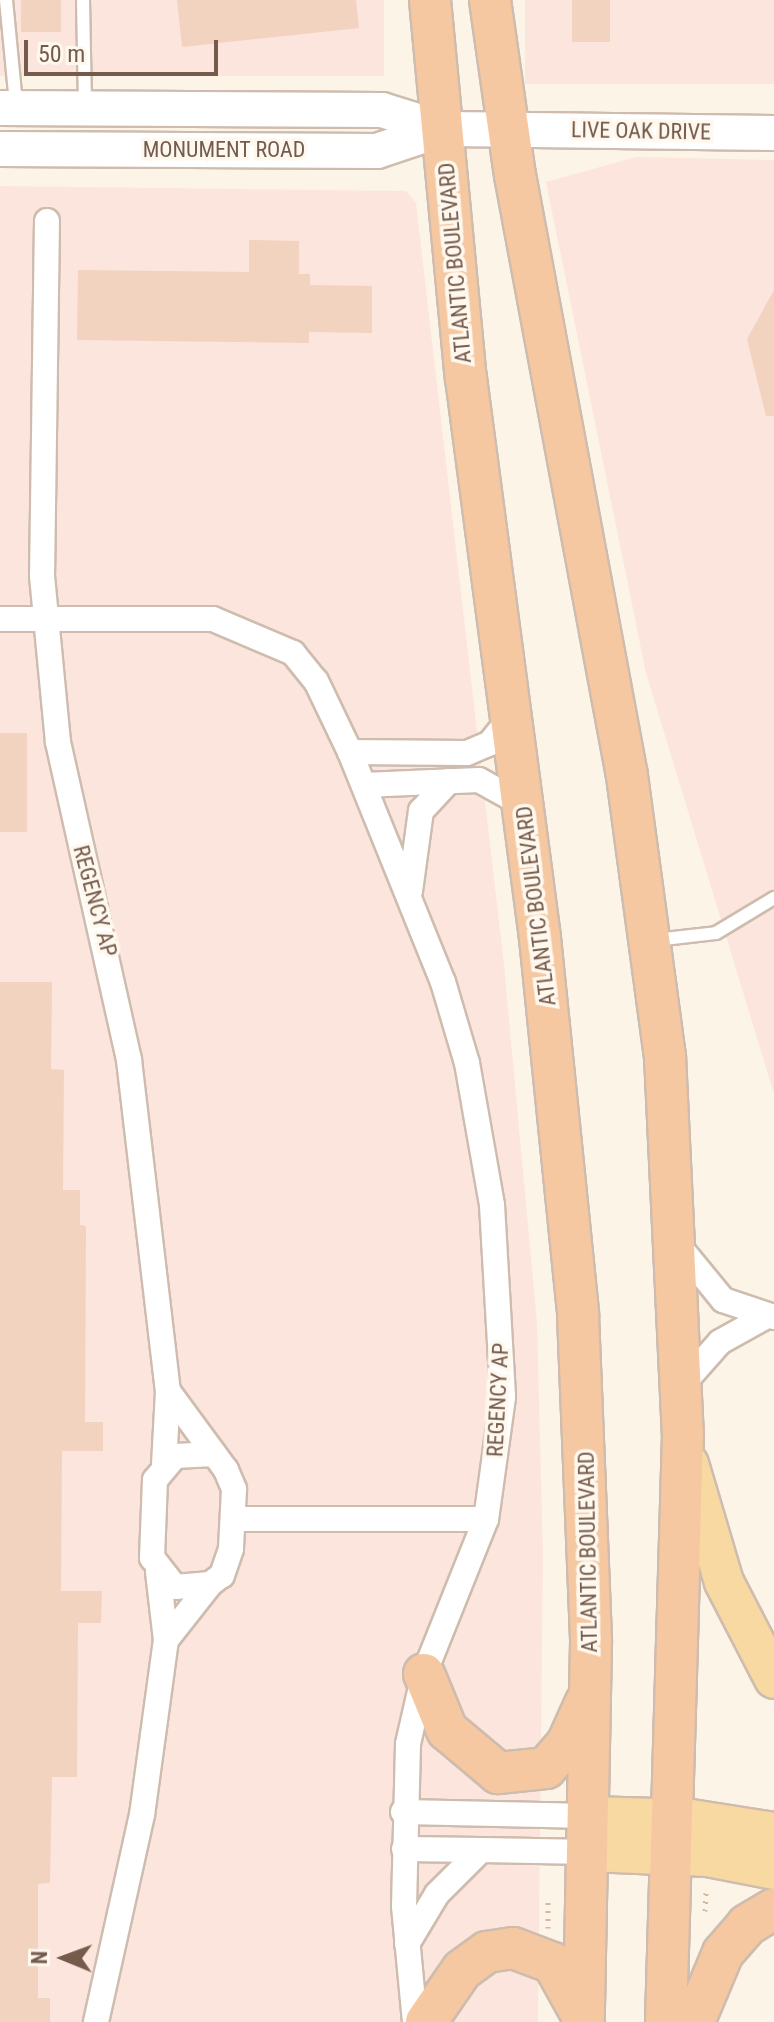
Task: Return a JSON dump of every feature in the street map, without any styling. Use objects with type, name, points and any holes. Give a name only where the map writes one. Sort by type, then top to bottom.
[{"type":"highway","name":"ATLANTIC BOULEVARD","points":[[430,0],[511,717],[524,805],[578,1315],[591,1692],[584,2021]]},
{"type":"highway","points":[[490,0],[508,129],[652,940],[678,1244],[682,1385],[666,2022]]},
{"type":"highway","points":[[424,1674],[447,1730],[498,1773],[546,1768],[567,1744],[591,1692]]},
{"type":"highway","points":[[694,2022],[723,1953],[747,1925],[774,1909]]},
{"type":"highway","points":[[426,2022],[462,1970],[487,1952],[513,1948],[553,1963],[584,2021]]},
{"type":"main road","name":"MONUMENT ROAD","points":[[8,108],[396,111],[443,129]]},
{"type":"main road","name":"MONUMENT ROAD","points":[[0,149],[377,151],[443,129],[508,129]]},
{"type":"main road","name":"LIVE OAK DRIVE","points":[[508,129],[774,133]]},
{"type":"main road","points":[[682,1385],[689,1465],[707,1534],[774,1679]]},
{"type":"main road","points":[[590,1834],[673,1836],[774,1832]]},
{"type":"main road","points":[[673,1836],[774,1870]]},
{"type":"street","name":"REGENCY AP","points":[[47,221],[45,620],[63,768],[129,1060],[168,1391],[214,1454],[234,1489],[234,1519],[227,1562],[166,1640]]},
{"type":"street","name":"REGENCY AP","points":[[0,619],[213,619],[267,637],[316,681],[410,893],[467,1063],[492,1205],[503,1397],[486,1519],[424,1674],[403,1812],[406,1946],[415,2022]]},
{"type":"street","points":[[350,752],[467,753],[490,743],[511,717]]},
{"type":"street","points":[[364,785],[479,780],[524,805]]},
{"type":"street","points":[[410,893],[421,811],[449,781]]},
{"type":"street","points":[[678,1244],[723,1300],[770,1317]]},
{"type":"street","points":[[682,1385],[720,1342],[770,1317]]},
{"type":"street","points":[[96,2022],[142,1815],[166,1640],[158,1572],[148,1526],[164,1465],[168,1391]]},
{"type":"street","points":[[164,1465],[191,1452],[214,1454]]},
{"type":"street","points":[[234,1519],[486,1519]]},
{"type":"street","points":[[158,1572],[175,1587],[210,1584]]},
{"type":"street","points":[[403,1812],[590,1834]]},
{"type":"street","points":[[404,1849],[481,1850],[590,1834]]},
{"type":"street","points":[[406,1946],[437,1894],[481,1850]]},
{"type":"lane","points":[[6,0],[8,108]]},
{"type":"lane","points":[[83,0],[85,108]]},
{"type":"lane","points":[[652,940],[716,933],[774,898]]},
{"type":"path","points":[[704,1923],[706,1884]]},
{"type":"path","points":[[547,1935],[548,1897]]},
{"type":"shaded area","points":[[0,0],[384,0],[384,76],[0,76]]},
{"type":"shaded area","points":[[525,0],[774,0],[774,84],[525,84]]},
{"type":"shaded area","points":[[636,157],[774,160],[774,1094],[646,673],[546,182]]},
{"type":"shaded area","points":[[0,186],[406,191],[416,203],[504,965],[537,1323],[543,1556],[538,2022],[0,2022]]},
{"type":"building","points":[[21,0],[61,0],[61,32],[21,32]]},
{"type":"building","points":[[177,0],[356,0],[359,28],[182,47]]},
{"type":"building","points":[[572,0],[610,0],[610,42],[572,42]]},
{"type":"building","points":[[249,240],[299,241],[299,274],[310,274],[310,285],[372,286],[372,333],[309,332],[309,343],[77,340],[78,270],[249,272]]},
{"type":"building","points":[[774,290],[774,416],[766,416],[747,339]]},
{"type":"building","points":[[0,733],[27,733],[27,832],[0,832]]},
{"type":"building","points":[[0,982],[52,982],[51,1069],[64,1070],[63,1190],[80,1190],[80,1225],[86,1226],[85,1422],[103,1422],[103,1451],[62,1451],[61,1591],[102,1591],[101,1623],[78,1623],[77,1777],[52,1777],[50,1883],[38,1884],[38,1998],[50,1998],[50,2022],[0,2022]]}]
